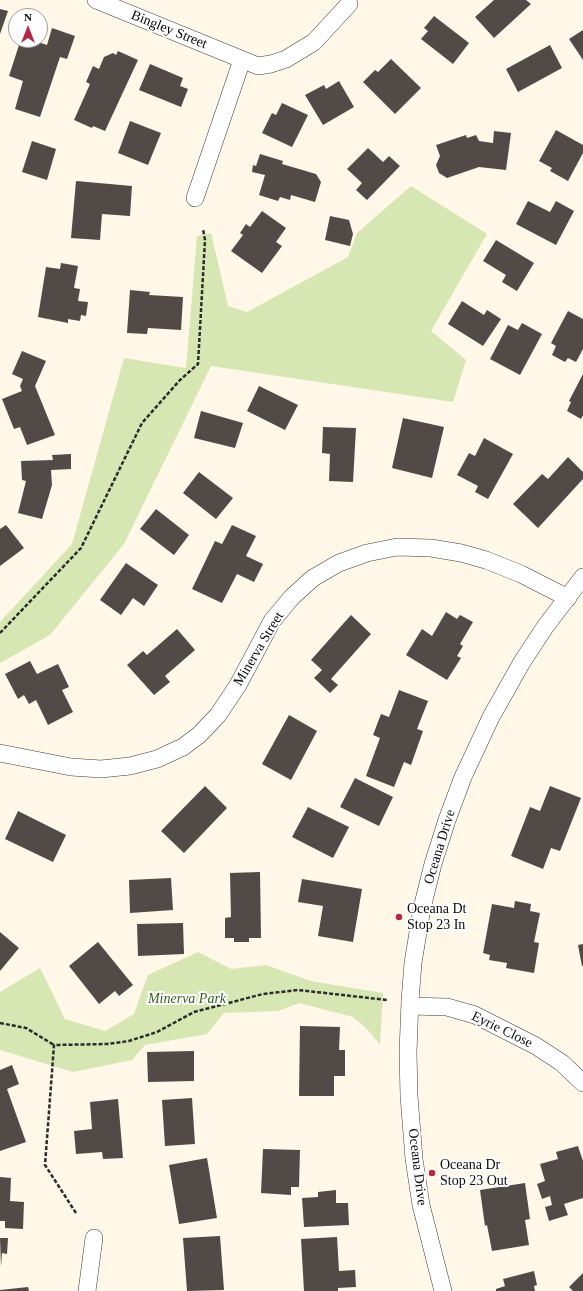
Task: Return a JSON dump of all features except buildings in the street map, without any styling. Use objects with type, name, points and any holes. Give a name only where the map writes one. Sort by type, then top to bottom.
[{"type":"street","name":"Bingley Street","points":[[96,0],[258,66],[271,64],[286,59],[314,42],[348,4]]},
{"type":"street","points":[[195,198],[242,60]]},
{"type":"street","name":"Minerva Street","points":[[0,752],[71,767],[100,769],[130,766],[157,759],[184,747],[199,735],[218,715],[238,685],[272,621],[292,597],[320,575],[339,563],[367,553],[397,547],[431,548],[461,553],[486,560],[521,574],[568,598]]},
{"type":"street","name":"Oceana Drive","points":[[443,1291],[428,1236],[414,1159],[409,1077],[410,1006],[413,963],[422,908],[433,864],[463,777],[491,717],[522,662],[545,627],[583,577]]},
{"type":"street","name":"Eyrie Close","points":[[410,1006],[447,1007],[475,1015],[536,1046],[562,1064],[583,1083]]},
{"type":"street","points":[[87,1291],[94,1238]]},
{"type":"path","points":[[0,633],[81,548],[142,423],[180,380],[198,364],[205,240],[203,229]]},
{"type":"path","points":[[0,1023],[26,1028],[54,1045],[107,1044],[129,1041],[156,1032],[194,1012],[263,994],[298,990],[387,1000]]},
{"type":"path","points":[[54,1045],[44,1165],[76,1213]]},
{"type":"green space","points":[[411,186],[487,234],[431,331],[466,360],[453,402],[211,366],[124,544],[50,635],[0,663],[0,622],[72,544],[124,358],[186,368],[197,236],[211,233],[228,306],[247,312],[348,257],[357,233]]},
{"type":"green space","name":"Minerva Park","points":[[198,952],[231,969],[266,965],[311,981],[383,993],[380,1045],[367,1029],[353,1017],[299,1003],[278,1011],[224,1013],[207,1034],[145,1045],[132,1060],[73,1072],[0,1050],[0,992],[40,968],[65,1019],[105,1031],[134,1014],[148,975]]},
{"type":"place","name":"Oceana Dt Stop 23 In","points":[[399,917]]},
{"type":"place","name":"Oceana Dr Stop 23 Out","points":[[432,1173]]}]
